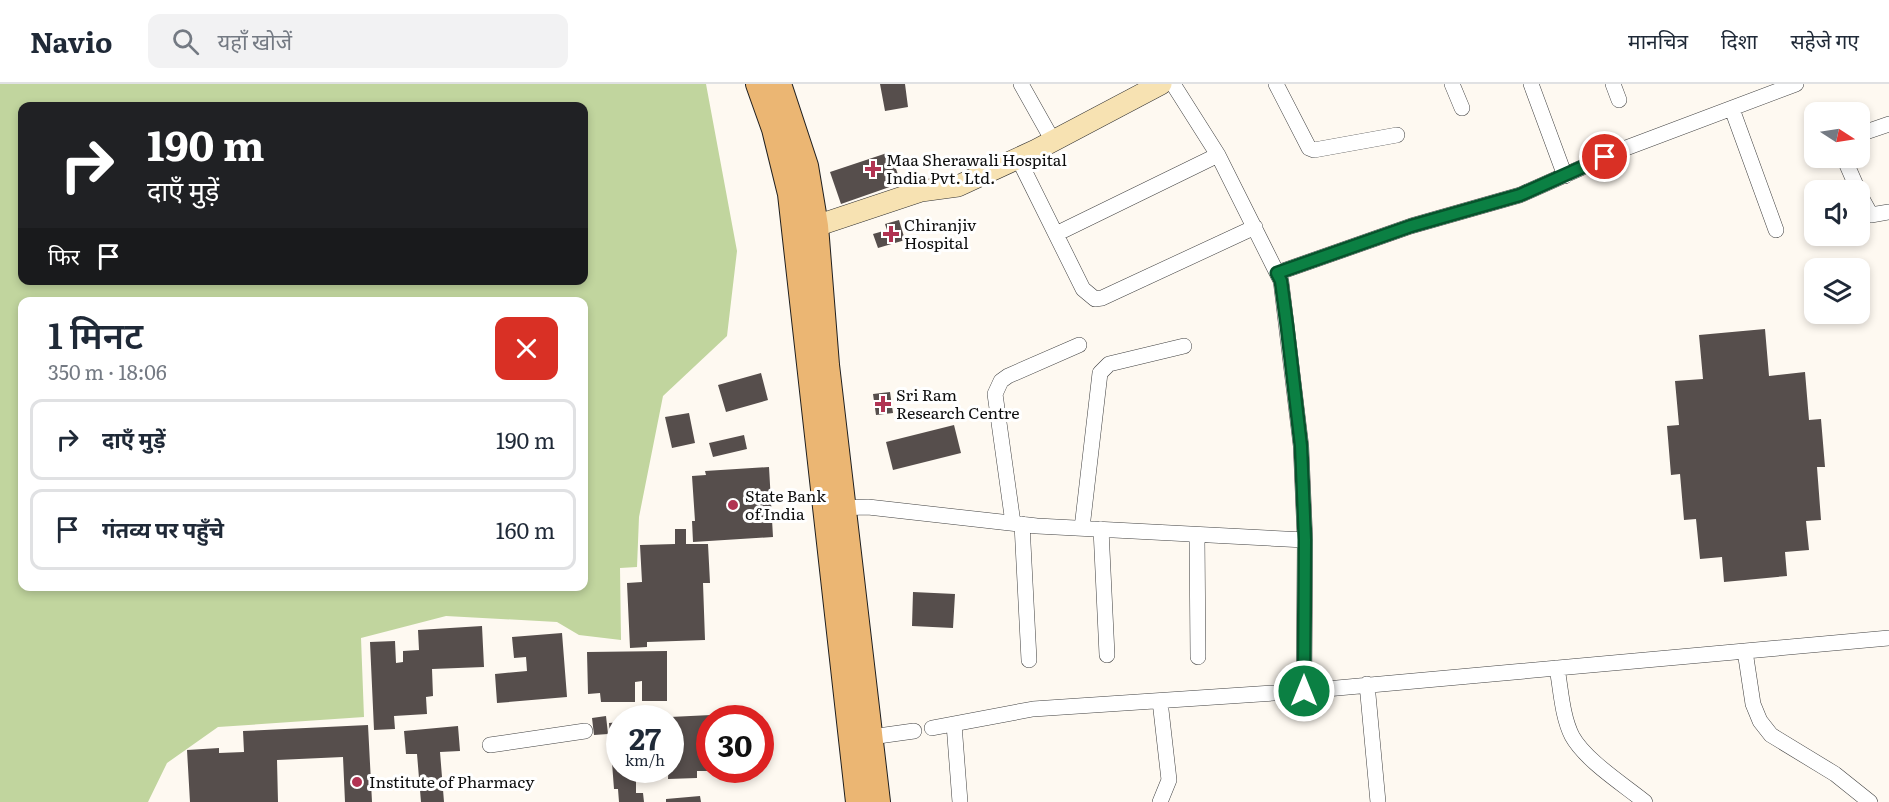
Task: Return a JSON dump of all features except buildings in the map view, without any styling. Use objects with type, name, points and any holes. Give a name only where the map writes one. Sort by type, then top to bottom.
[{"type":"main road","points":[[758,84],[774,129],[790,194],[834,508],[871,737],[878,802]]},
{"type":"main road","points":[[778,84],[806,166],[816,225],[834,508],[858,802]]},
{"type":"street","points":[[1022,84],[1053,141]]},
{"type":"street","points":[[816,225],[921,191],[957,186],[1053,141],[1161,84]]},
{"type":"street","points":[[1173,84],[1218,155],[1281,281],[1301,446],[1305,540],[1304,691]]},
{"type":"street","points":[[1452,84],[1462,108]]},
{"type":"street","points":[[1531,84],[1565,176]]},
{"type":"street","points":[[1613,84],[1619,100]]},
{"type":"street","points":[[1277,273],[1411,226],[1520,195],[1626,148],[1796,84]]},
{"type":"street","points":[[1282,86],[1309,148],[1314,150],[1397,135]]},
{"type":"street","points":[[1732,109],[1776,230]]},
{"type":"street","points":[[1870,131],[1889,124]]},
{"type":"street","points":[[1056,234],[1218,155]]},
{"type":"street","points":[[1018,158],[1083,289],[1095,299],[1102,298],[1255,227]]},
{"type":"street","points":[[1870,213],[1871,215],[1889,212]]},
{"type":"street","points":[[1029,660],[1018,524],[995,394],[996,388],[1008,376],[1079,345]]},
{"type":"street","points":[[1082,528],[1100,373],[1109,364],[1184,346]]},
{"type":"street","points":[[834,508],[868,507],[1018,524],[1197,536],[1305,540]]},
{"type":"street","points":[[1101,529],[1107,655]]},
{"type":"street","points":[[1197,536],[1198,657]]},
{"type":"street","points":[[932,728],[1033,710],[1304,691],[1889,638]]},
{"type":"street","points":[[1744,651],[1753,704],[1760,721],[1771,735],[1835,774],[1870,802]]},
{"type":"street","points":[[1557,668],[1566,718],[1572,737],[1585,752],[1645,802]]},
{"type":"street","points":[[1367,684],[1378,802]]},
{"type":"street","points":[[1160,701],[1169,780],[1160,802]]},
{"type":"street","points":[[954,724],[960,802]]},
{"type":"street","points":[[490,745],[585,731]]},
{"type":"street","points":[[871,737],[914,731]]},
{"type":"green space","points":[[0,84],[706,84],[737,251],[727,336],[663,396],[639,517],[637,567],[620,568],[621,640],[579,635],[557,622],[446,616],[361,638],[364,717],[218,727],[167,763],[148,802],[0,802]]},
{"type":"place","name":"Maa Sherawali Hospital India Pvt. Ltd.","points":[[873,169]]},
{"type":"place","name":"Chiranjiv Hospital","points":[[891,234]]},
{"type":"place","name":"Sri Ram Research Centre","points":[[883,404]]},
{"type":"place","name":"State Bank of India","points":[[733,505]]},
{"type":"place","name":"Institute of Pharmacy","points":[[357,782]]},
{"type":"route","points":[[1304,691],[1305,540],[1301,446],[1281,281],[1277,273],[1411,226],[1520,195],[1605,157]]}]
